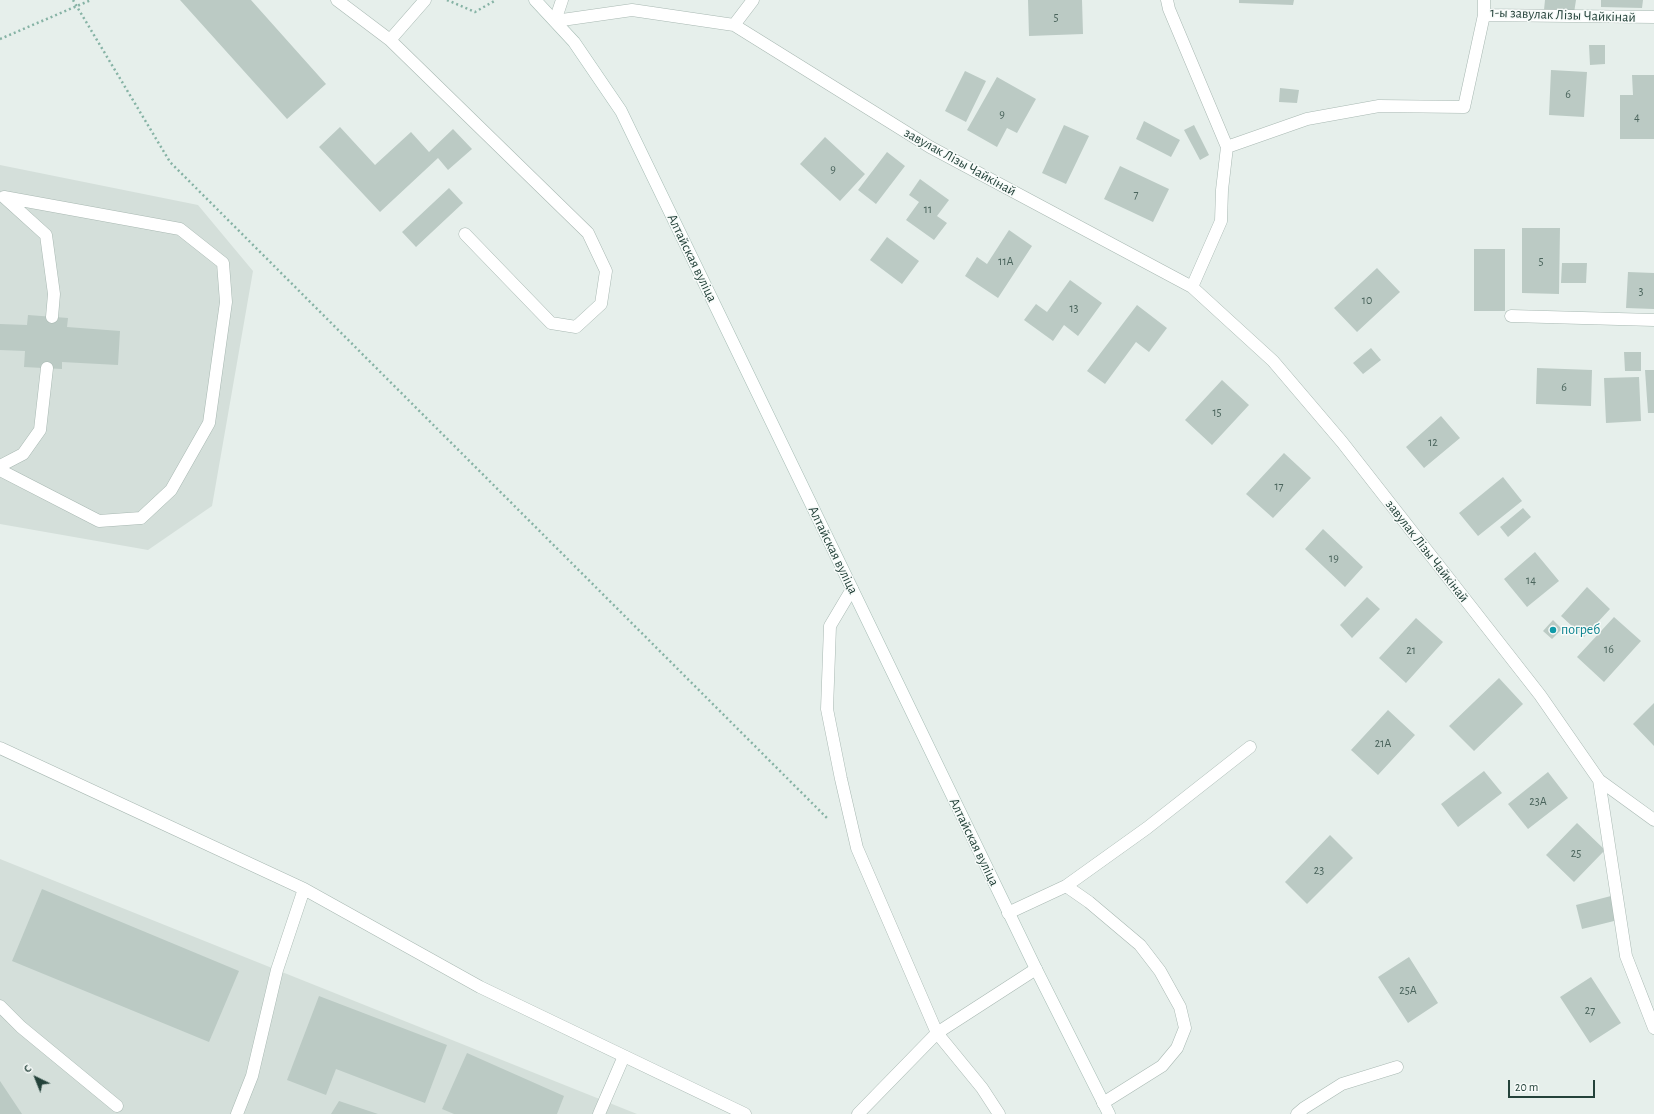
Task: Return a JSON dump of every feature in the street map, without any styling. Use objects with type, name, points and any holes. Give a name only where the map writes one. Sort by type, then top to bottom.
[{"type":"street","points":[[337,0],[390,40],[588,233],[606,271],[601,304],[576,326],[551,323],[465,234]]},
{"type":"street","points":[[390,40],[425,0]]},
{"type":"street","name":"Алтайская вуліца","points":[[535,0],[574,42],[621,111],[1008,913],[1109,1114]]},
{"type":"street","points":[[562,0],[555,21],[632,10],[734,25],[753,0]]},
{"type":"street","points":[[1167,0],[1169,9],[1227,147],[1222,190],[1221,221],[1192,287]]},
{"type":"street","name":"1-ы завулак Лізы Чайкінай","points":[[1484,0],[1484,15],[1654,17]]},
{"type":"street","points":[[1227,147],[1307,119],[1379,106],[1464,107],[1484,15]]},
{"type":"street","name":"завулак Лізы Чайкінай","points":[[734,25],[930,147],[1192,287],[1273,361],[1342,442],[1540,695],[1599,780],[1654,820]]},
{"type":"street","points":[[2,196],[46,235],[54,294],[52,317]]},
{"type":"street","points":[[0,470],[99,522],[142,518],[171,490],[209,423],[226,302],[223,263],[180,229],[2,196]]},
{"type":"street","points":[[1511,316],[1654,320]]},
{"type":"street","points":[[0,466],[23,454],[40,430],[47,368]]},
{"type":"street","points":[[852,589],[830,626],[827,709],[840,779],[857,848],[937,1033],[982,1088],[999,1114]]},
{"type":"street","points":[[1008,913],[1066,886],[1147,828],[1250,747]]},
{"type":"street","points":[[0,748],[304,889],[480,987],[745,1114]]},
{"type":"street","points":[[1599,780],[1626,956],[1654,1028]]},
{"type":"street","points":[[1066,886],[1089,902],[1140,945],[1160,971],[1180,1007],[1185,1028],[1177,1048],[1162,1066],[1103,1103]]},
{"type":"street","points":[[237,1114],[252,1076],[277,970],[304,889]]},
{"type":"street","points":[[858,1114],[937,1033],[1036,970]]},
{"type":"street","points":[[0,1006],[21,1027],[117,1106]]},
{"type":"street","points":[[599,1114],[624,1056]]},
{"type":"street","points":[[1297,1114],[1342,1084],[1397,1067]]},
{"type":"path","points":[[73,0],[170,162],[828,820]]},
{"type":"path","points":[[0,39],[78,7],[91,0]]},
{"type":"path","points":[[447,0],[475,12],[496,0]]},
{"type":"shaded area","points":[[0,165],[198,205],[253,271],[212,506],[148,550],[0,524]]},
{"type":"shaded area","points":[[0,859],[277,970],[637,1114],[0,1114]]},
{"type":"building","points":[[180,0],[251,0],[326,84],[287,119]]},
{"type":"building","points":[[1028,0],[1082,0],[1083,34],[1029,36]]},
{"type":"building","points":[[1239,0],[1294,0],[1293,5],[1239,3]]},
{"type":"building","points":[[1545,0],[1576,0],[1574,13],[1544,10]]},
{"type":"building","points":[[1601,0],[1643,0],[1642,8],[1601,7]]},
{"type":"building","points":[[1589,45],[1605,45],[1605,64],[1590,65]]},
{"type":"building","points":[[1551,70],[1587,72],[1584,117],[1549,115]]},
{"type":"building","points":[[965,71],[986,81],[966,122],[945,111]]},
{"type":"building","points":[[1632,75],[1654,75],[1654,139],[1620,139],[1620,95],[1633,95]]},
{"type":"building","points":[[997,77],[1036,99],[1017,133],[1007,128],[997,147],[967,130]]},
{"type":"building","points":[[1280,88],[1299,90],[1297,103],[1279,102]]},
{"type":"building","points":[[1144,121],[1180,140],[1171,157],[1136,139]]},
{"type":"building","points":[[1064,125],[1089,136],[1066,184],[1042,173]]},
{"type":"building","points":[[1194,125],[1209,155],[1200,160],[1184,130]]},
{"type":"building","points":[[340,127],[375,165],[411,132],[429,152],[453,129],[472,149],[448,170],[438,158],[380,212],[319,147]]},
{"type":"building","points":[[825,137],[865,174],[840,201],[800,164]]},
{"type":"building","points":[[887,152],[905,166],[876,204],[858,190]]},
{"type":"building","points":[[1120,166],[1169,189],[1153,222],[1104,199]]},
{"type":"building","points":[[920,179],[949,200],[937,216],[947,223],[934,240],[906,220],[919,202],[909,195]]},
{"type":"building","points":[[449,188],[463,203],[416,247],[402,232]]},
{"type":"building","points":[[1522,228],[1560,228],[1559,294],[1522,293]]},
{"type":"building","points":[[1009,230],[1032,246],[998,298],[965,276],[977,257],[987,264]]},
{"type":"building","points":[[887,237],[919,261],[902,284],[870,260]]},
{"type":"building","points":[[1474,249],[1505,249],[1505,311],[1474,311]]},
{"type":"building","points":[[1562,263],[1587,263],[1586,283],[1561,283]]},
{"type":"building","points":[[1377,268],[1400,292],[1357,332],[1334,308]]},
{"type":"building","points":[[1628,272],[1654,273],[1654,309],[1626,308]]},
{"type":"building","points":[[1070,280],[1102,303],[1078,336],[1064,325],[1053,341],[1024,320],[1036,304],[1047,312]]},
{"type":"building","points":[[1137,305],[1167,328],[1149,352],[1136,342],[1105,384],[1087,371]]},
{"type":"building","points":[[28,315],[68,318],[67,327],[120,331],[118,365],[62,362],[62,369],[24,367],[25,351],[0,350],[0,324],[27,325]]},
{"type":"building","points":[[1371,348],[1381,360],[1363,374],[1353,363]]},
{"type":"building","points":[[1624,352],[1641,352],[1641,371],[1625,371]]},
{"type":"building","points":[[1537,368],[1592,370],[1591,406],[1536,404]]},
{"type":"building","points":[[1645,370],[1654,370],[1654,413],[1648,413]]},
{"type":"building","points":[[1639,377],[1641,421],[1606,423],[1604,378]]},
{"type":"building","points":[[1222,380],[1249,405],[1212,445],[1185,420]]},
{"type":"building","points":[[1441,416],[1460,438],[1424,468],[1406,447]]},
{"type":"building","points":[[1284,453],[1311,478],[1273,518],[1246,494]]},
{"type":"building","points":[[1503,477],[1522,501],[1478,536],[1459,513]]},
{"type":"building","points":[[1523,508],[1531,517],[1508,537],[1500,527]]},
{"type":"building","points":[[1323,529],[1363,567],[1345,587],[1305,549]]},
{"type":"building","points":[[1535,552],[1559,581],[1527,607],[1504,579]]},
{"type":"building","points":[[1587,587],[1610,609],[1584,637],[1561,616]]},
{"type":"building","points":[[1367,597],[1380,609],[1352,638],[1340,625]]},
{"type":"building","points":[[1614,617],[1641,641],[1604,682],[1577,657]]},
{"type":"building","points":[[1416,618],[1443,642],[1406,683],[1379,658]]},
{"type":"building","name":"погреб","points":[[1553,620],[1562,629],[1552,639],[1543,631]]},
{"type":"building","points":[[1499,678],[1523,704],[1474,751],[1449,726]]},
{"type":"building","points":[[1654,703],[1654,746],[1633,724]]},
{"type":"building","points":[[1388,710],[1415,735],[1378,775],[1351,750]]},
{"type":"building","points":[[1484,771],[1502,793],[1458,827],[1441,804]]},
{"type":"building","points":[[1548,772],[1568,798],[1528,829],[1508,804]]},
{"type":"building","points":[[1577,823],[1605,850],[1574,882],[1546,855]]},
{"type":"building","points":[[1330,835],[1353,858],[1307,904],[1285,882]]},
{"type":"building","points":[[42,889],[239,971],[209,1042],[12,961]]},
{"type":"building","points":[[1611,896],[1618,920],[1582,929],[1576,905]]},
{"type":"building","points":[[1409,957],[1438,1003],[1408,1023],[1378,977]]},
{"type":"building","points":[[1591,977],[1621,1023],[1590,1043],[1560,997]]},
{"type":"building","points":[[319,996],[447,1045],[425,1103],[336,1069],[326,1095],[287,1080]]},
{"type":"building","points":[[467,1053],[564,1096],[557,1114],[454,1114],[442,1109]]},
{"type":"building","points":[[0,1081],[22,1114],[0,1114]]},
{"type":"building","points":[[339,1101],[378,1114],[331,1114]]},
{"type":"place","name":"погреб","points":[[1553,630]]}]
